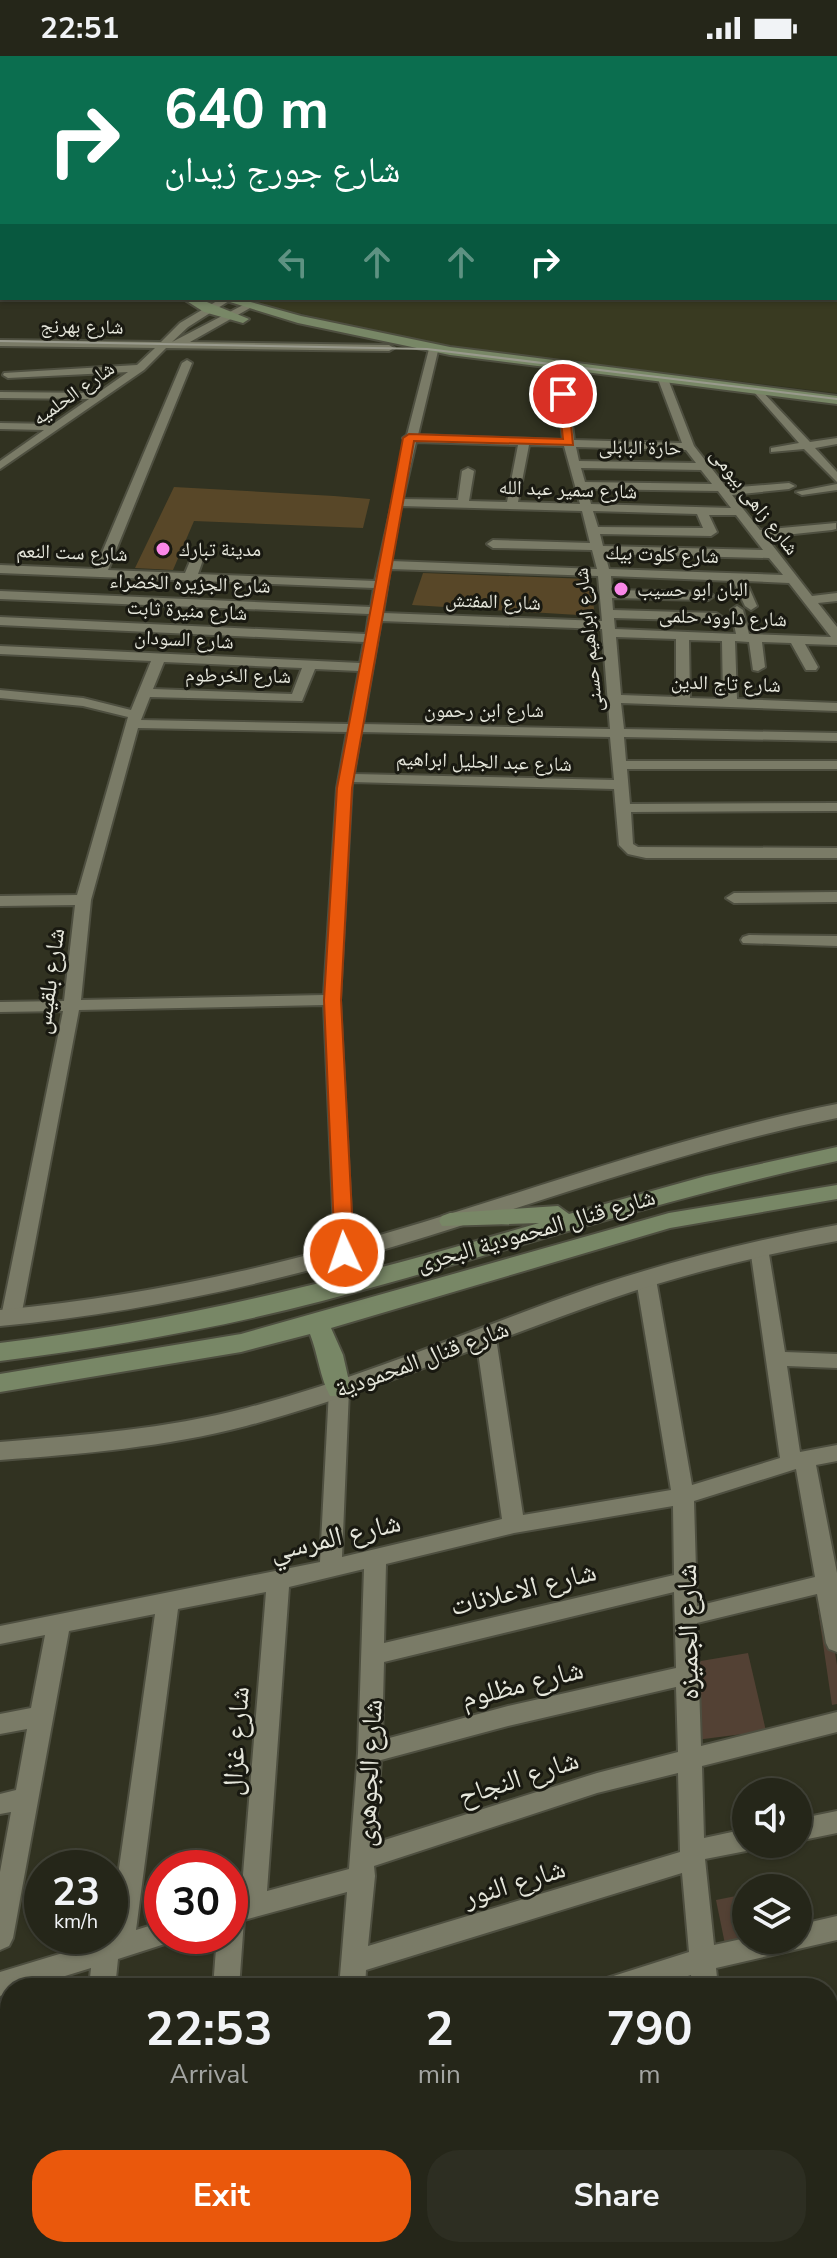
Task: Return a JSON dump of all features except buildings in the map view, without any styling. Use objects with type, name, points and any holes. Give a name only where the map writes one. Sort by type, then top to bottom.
[{"type":"main road","points":[[192,300],[228,315],[389,348],[837,400]]},
{"type":"main road","points":[[228,300],[433,351]]},
{"type":"main road","name":"شارع قنال المحمودية البحرى","points":[[0,1352],[133,1334],[262,1308],[595,1211],[727,1177],[837,1154]]},
{"type":"main road","name":"شارع قنال المحمودية البحرى","points":[[0,1383],[163,1358],[317,1324],[655,1224],[737,1206],[837,1192]]},
{"type":"main road","points":[[450,1221],[595,1211]]},
{"type":"main road","points":[[317,1324],[331,1355],[339,1390]]},
{"type":"street","name":"شارع الحلميه","points":[[0,466],[140,368],[163,345],[223,300]]},
{"type":"street","points":[[178,345],[247,306]]},
{"type":"street","points":[[2,343],[8,375],[8,399]]},
{"type":"street","name":"شارع بهرنج","points":[[2,343],[389,348]]},
{"type":"street","points":[[53,344],[67,396]]},
{"type":"street","points":[[344,1253],[332,1000],[346,778],[409,438],[433,351]]},
{"type":"street","points":[[100,573],[187,363]]},
{"type":"street","name":"شارع ابراهيم حسنى","points":[[563,366],[560,370],[569,443],[604,572],[626,845],[633,851],[646,853],[837,853]]},
{"type":"street","points":[[8,375],[140,368]]},
{"type":"street","name":"شارع زاهى بيومى","points":[[663,379],[689,447],[809,600],[830,617],[837,637]]},
{"type":"street","points":[[758,390],[837,479]]},
{"type":"street","points":[[0,407],[8,399],[100,396]]},
{"type":"street","points":[[8,399],[82,408]]},
{"type":"street","points":[[0,426],[57,427]]},
{"type":"street","points":[[409,438],[689,447]]},
{"type":"street","points":[[512,505],[524,441]]},
{"type":"street","points":[[775,450],[837,441]]},
{"type":"street","points":[[0,447],[27,447]]},
{"type":"street","name":"حارة البابلى","points":[[574,464],[705,467]]},
{"type":"street","points":[[463,504],[468,471]]},
{"type":"street","points":[[760,473],[777,492]]},
{"type":"street","points":[[580,485],[777,492],[789,486]]},
{"type":"street","points":[[802,492],[837,487]]},
{"type":"street","name":"شارع سمير عبد الله","points":[[396,502],[740,512]]},
{"type":"street","points":[[592,530],[711,532],[701,511]]},
{"type":"street","points":[[758,534],[832,526]]},
{"type":"street","points":[[493,544],[773,554]]},
{"type":"street","points":[[27,570],[36,554]]},
{"type":"street","points":[[190,577],[199,554]]},
{"type":"street","points":[[75,572],[82,560]]},
{"type":"street","points":[[233,579],[239,565]]},
{"type":"street","name":"شارع كلوت بيك","points":[[387,565],[793,579]]},
{"type":"street","name":"شارع ست النعم","points":[[0,569],[383,585]]},
{"type":"street","points":[[738,577],[758,667]]},
{"type":"street","points":[[605,594],[708,596]]},
{"type":"street","name":"شارع الجزيره الخضراء","points":[[0,595],[378,614]]},
{"type":"street","points":[[809,600],[837,597]]},
{"type":"street","name":"شارع المفتش","points":[[378,614],[608,624]]},
{"type":"street","points":[[608,624],[716,617]]},
{"type":"street","name":"شارع منيرة ثابت","points":[[0,621],[372,638]]},
{"type":"street","name":"شارع داوود حلمى","points":[[608,624],[682,636],[796,640],[837,637]]},
{"type":"street","points":[[682,636],[683,701]]},
{"type":"street","points":[[728,637],[730,703]]},
{"type":"street","points":[[796,640],[811,667]]},
{"type":"street","name":"شارع السودان","points":[[0,650],[367,667]]},
{"type":"street","name":"شارع بلقيس","points":[[6,1318],[72,1005],[83,900],[134,720],[159,657]]},
{"type":"street","name":"شارع الخرطوم","points":[[143,693],[297,698],[310,664]]},
{"type":"street","name":"شارع ابن رحمون","points":[[0,694],[83,702],[134,720],[355,730],[616,731],[837,737]]},
{"type":"street","name":"شارع تاج الدين","points":[[614,699],[837,707]]},
{"type":"street","points":[[619,765],[837,765]]},
{"type":"street","name":"شارع عبد الجليل ابراهيم","points":[[346,778],[621,785]]},
{"type":"street","points":[[623,808],[837,807]]},
{"type":"street","points":[[734,898],[837,897]]},
{"type":"street","points":[[0,901],[83,900]]},
{"type":"street","points":[[749,940],[837,941]]},
{"type":"street","points":[[0,1007],[332,1000]]},
{"type":"street","points":[[6,1318],[188,1292],[344,1253],[645,1156],[756,1127],[837,1111]]},
{"type":"street","name":"شارع قنال المحمودية","points":[[0,1451],[191,1429],[245,1418],[339,1390],[646,1279],[759,1248],[837,1233]]},
{"type":"street","points":[[759,1248],[775,1359],[798,1461],[832,1581],[837,1643]]},
{"type":"street","name":"شارع الجميزه","points":[[646,1279],[683,1496],[692,1855],[704,1978]]},
{"type":"street","points":[[486,1338],[514,1525]]},
{"type":"street","points":[[775,1359],[837,1361]]},
{"type":"street","points":[[331,1569],[339,1390]]},
{"type":"street","name":"شارع المرسي","points":[[0,1635],[278,1581],[514,1525],[683,1496],[798,1461],[837,1453]]},
{"type":"street","name":"شارع الجوهرى","points":[[353,1978],[364,1867],[374,1655],[375,1558]]},
{"type":"street","name":"شارع غزال","points":[[245,1850],[278,1581]]},
{"type":"street","name":"شارع الاعلانات","points":[[374,1655],[686,1581]]},
{"type":"street","points":[[687,1617],[832,1581]]},
{"type":"street","points":[[128,1859],[168,1603]]},
{"type":"street","points":[[0,1938],[5,1888],[27,1798],[59,1623]]},
{"type":"street","name":"شارع مظلوم","points":[[370,1753],[508,1716],[688,1675]]},
{"type":"street","points":[[0,1724],[43,1716]]},
{"type":"street","name":"شارع النجاح","points":[[248,1908],[690,1757],[837,1722]]},
{"type":"street","points":[[0,1804],[27,1798]]},
{"type":"street","points":[[812,1827],[837,1822]]},
{"type":"street","name":"شارع النور","points":[[354,1962],[732,1844]]},
{"type":"street","points":[[812,1934],[837,1928]]},
{"type":"street","points":[[644,1978],[732,1953]]},
{"type":"street","points":[[20,1978],[98,1954]]},
{"type":"street","points":[[105,1978],[112,1954]]},
{"type":"street","name":"شارع غزال","points":[[228,1978],[231,1954]]},
{"type":"shaded area","points":[[243,300],[837,300],[837,393],[429,344]]},
{"type":"shaded area","points":[[815,1589],[825,1590],[837,1665],[837,1704],[832,1705]]},
{"type":"shaded area","points":[[748,1653],[766,1731],[696,1740],[693,1669],[701,1661]]},
{"type":"shaded area","points":[[732,1897],[732,1946],[726,1949],[716,1900]]},
{"type":"tram line","points":[[0,341],[427,349],[837,399]]},
{"type":"place","name":"مدينة تبارك","points":[[163,549]]},
{"type":"place","name":"البان ابو حسيب","points":[[621,589]]},
{"type":"route","points":[[344,1253],[332,1000],[344,788],[409,438],[569,443],[563,394]]}]
